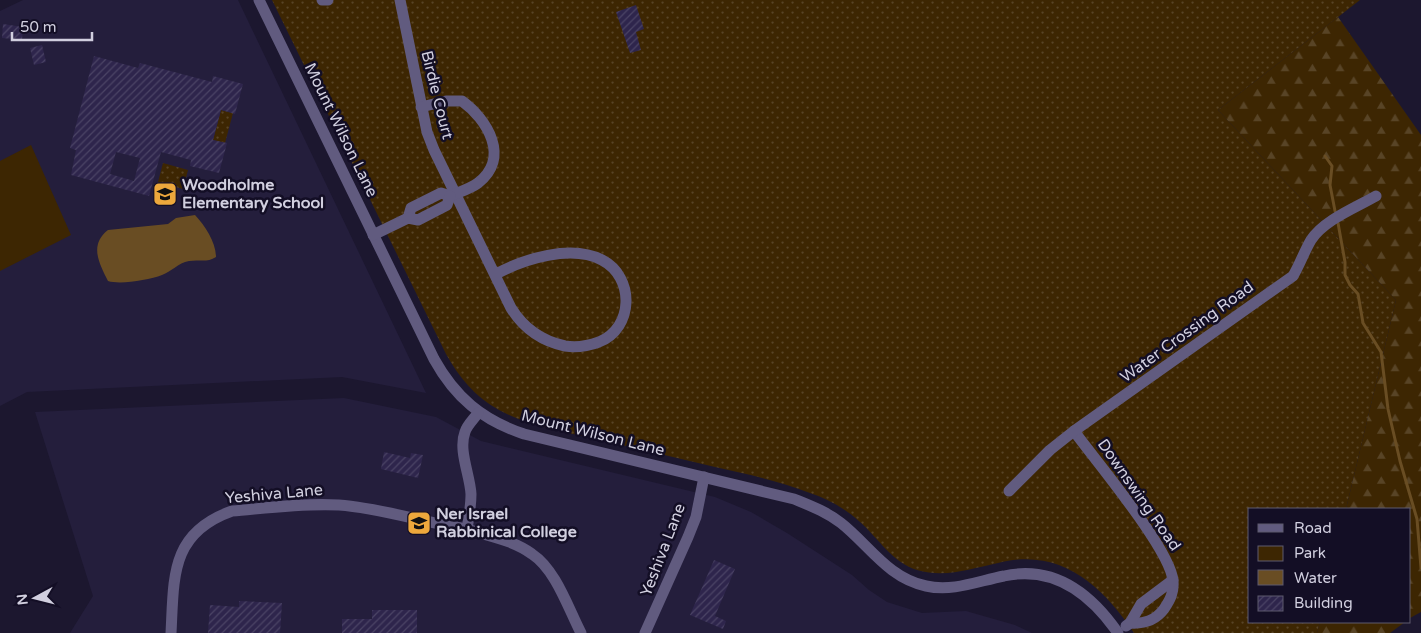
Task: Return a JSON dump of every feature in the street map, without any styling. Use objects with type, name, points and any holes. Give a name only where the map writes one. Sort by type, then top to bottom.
[{"type":"street","name":"Mount Wilson Lane","points":[[259,0],[444,376],[454,391],[478,413],[493,422],[524,434],[794,499],[820,510],[850,530],[894,572],[924,586],[953,587],[1021,573],[1058,580],[1085,594],[1118,633]]},
{"type":"street","points":[[322,0],[328,0]]},
{"type":"street","name":"Birdie Court","points":[[400,0],[421,107],[434,150],[453,194],[496,274],[511,308],[523,325],[552,343],[576,347],[602,341],[614,331],[625,312],[626,296],[621,280],[611,267],[594,257],[568,255],[541,256],[519,262],[496,274]]},
{"type":"street","points":[[373,235],[408,218],[412,208],[440,193],[453,194],[478,184],[488,170],[494,151],[489,128],[462,101],[446,101],[421,107]]},
{"type":"street","name":"Water Crossing Road","points":[[1009,491],[1050,450],[1074,431],[1293,276],[1301,263],[1310,241],[1321,228],[1376,196]]},
{"type":"street","points":[[467,529],[471,493],[463,446],[465,431],[478,413]]},
{"type":"street","name":"Downswing Road","points":[[1074,431],[1164,554],[1174,580]]},
{"type":"street","name":"Yeshiva Lane","points":[[645,633],[696,516],[704,477]]},
{"type":"street","name":"Yeshiva Lane","points":[[171,633],[174,580],[179,556],[192,534],[216,516],[232,511],[338,505],[364,508],[420,521],[467,529],[520,547],[534,555],[552,577],[581,633]]},
{"type":"street","points":[[1118,633],[1130,623],[1141,604],[1174,580]]},
{"type":"street","points":[[1130,623],[1144,624],[1162,611],[1172,596],[1174,580]]},
{"type":"shaded area","name":"Woodholme Elementary School","points":[[23,0],[238,0],[426,393],[342,377],[27,392],[0,406],[0,11]]},
{"type":"shaded area","name":"Ner Israel Rabbinical College","points":[[344,398],[436,417],[481,441],[715,497],[751,512],[787,533],[852,575],[887,602],[922,613],[966,611],[1015,625],[1032,633],[70,633],[93,596],[35,412]]},
{"type":"green space","points":[[272,0],[1360,0],[1218,110],[1396,300],[1346,508],[1248,508],[1248,623],[1320,623],[1317,633],[1134,633],[1122,616],[1093,586],[1077,574],[1060,565],[1041,560],[1020,559],[948,573],[917,570],[900,562],[867,528],[849,513],[817,495],[751,475],[547,428],[510,416],[490,405],[475,393],[456,371]]},
{"type":"green space","points":[[1338,17],[1421,135],[1421,612],[1411,617],[1411,508],[1346,508],[1396,300],[1218,110]]},
{"type":"green space","points":[[221,110],[233,113],[225,143],[213,140]]},
{"type":"green space","points":[[31,145],[71,235],[0,271],[0,161]]},
{"type":"green space","points":[[163,163],[188,170],[183,189],[158,182]]},
{"type":"green space","points":[[1320,623],[1404,623],[1390,633],[1317,633]]},
{"type":"water","points":[[195,215],[209,234],[216,251],[216,257],[209,260],[185,262],[165,274],[150,279],[127,282],[108,281],[99,261],[97,248],[102,236],[108,230],[168,224],[176,218]]},
{"type":"building","points":[[636,5],[644,29],[636,32],[641,50],[630,53],[616,12]]},
{"type":"building","points":[[3,24],[23,27],[22,40],[2,38]]},
{"type":"building","points":[[42,45],[46,62],[34,65],[30,48]]},
{"type":"building","points":[[94,56],[138,68],[140,63],[212,82],[213,76],[243,84],[235,114],[221,110],[213,140],[227,143],[219,173],[190,166],[191,160],[161,152],[149,196],[71,175],[76,150],[70,148]],"holes":[[[116,152],[140,158],[134,181],[110,174]]]},
{"type":"building","points":[[384,452],[410,458],[411,453],[423,455],[418,478],[381,469]]},
{"type":"building","points":[[714,560],[735,569],[715,616],[726,621],[723,629],[690,615]]},
{"type":"building","points":[[239,601],[282,603],[280,633],[208,633],[210,605],[239,607]]},
{"type":"building","points":[[372,610],[417,610],[417,633],[342,633],[342,619],[372,619]]},
{"type":"waterway","points":[[1325,156],[1332,166],[1330,185],[1335,211]]},
{"type":"waterway","points":[[1338,223],[1345,262],[1345,275],[1350,285],[1358,294],[1363,323],[1381,352],[1388,409],[1400,461],[1417,519],[1421,568]]},
{"type":"place","name":"Woodholme Elementary School","points":[[165,194]]},
{"type":"place","name":"Ner Israel Rabbinical College","points":[[419,523]]}]
